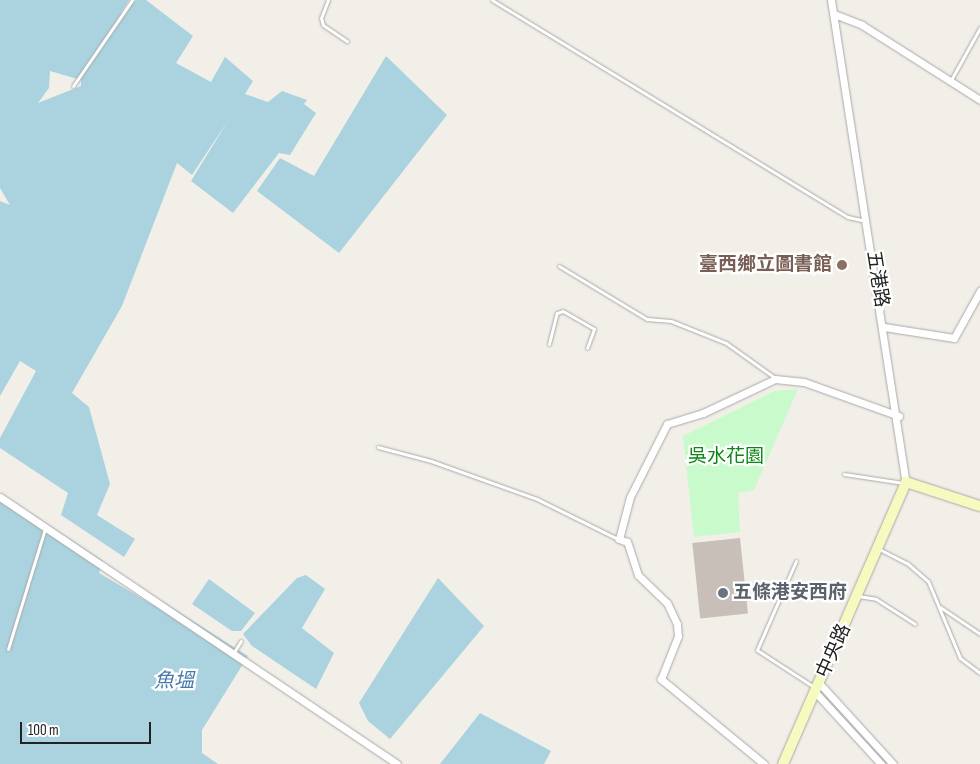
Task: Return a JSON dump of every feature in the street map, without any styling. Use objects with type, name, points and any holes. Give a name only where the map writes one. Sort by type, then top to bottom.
[{"type":"street","name":"五港路","points":[[832,0],[899,416],[906,483]]},
{"type":"street","points":[[834,14],[862,25],[980,100]]},
{"type":"street","points":[[884,327],[954,338],[980,291]]},
{"type":"street","points":[[764,764],[661,679],[678,636],[677,624],[667,603],[638,575],[627,542],[619,539],[630,497],[666,424],[703,413],[775,379],[804,382],[899,416]]},
{"type":"street","points":[[906,483],[980,506]]},
{"type":"street","name":"中央路","points":[[783,764],[906,483]]},
{"type":"street","points":[[0,497],[45,529],[234,652],[397,764]]},
{"type":"street","points":[[817,688],[881,764]]},
{"type":"street","points":[[817,688],[893,764]]},
{"type":"lane","points":[[73,86],[132,0]]},
{"type":"lane","points":[[328,0],[321,18],[323,25],[347,41]]},
{"type":"lane","points":[[492,0],[848,217],[868,221]]},
{"type":"lane","points":[[950,81],[980,28]]},
{"type":"lane","points":[[559,266],[646,319],[671,321],[726,343],[775,379]]},
{"type":"lane","points":[[549,344],[557,314],[563,311],[594,329],[587,348]]},
{"type":"lane","points":[[378,447],[431,461],[537,499],[619,539]]},
{"type":"lane","points":[[844,474],[900,480],[906,483]]},
{"type":"lane","points":[[8,650],[45,529]]},
{"type":"lane","points":[[878,549],[907,563],[928,581],[960,658],[980,673]]},
{"type":"lane","points":[[796,561],[757,650],[817,688]]},
{"type":"lane","points":[[858,596],[876,599],[915,624]]},
{"type":"lane","points":[[940,606],[980,634]]},
{"type":"lane","points":[[234,652],[241,641]]},
{"type":"green space","name":"吳水花園","points":[[798,389],[754,490],[738,493],[740,532],[694,537],[683,436],[774,391]]},
{"type":"water","points":[[0,0],[129,0],[120,14],[136,0],[146,0],[193,36],[176,63],[211,82],[225,57],[253,81],[245,94],[268,102],[282,91],[307,100],[304,104],[316,113],[290,155],[279,153],[233,213],[191,181],[229,119],[192,175],[177,163],[122,306],[72,393],[89,407],[110,484],[97,515],[135,539],[124,557],[61,515],[68,493],[0,448],[0,438],[36,371],[20,361],[0,396],[0,201],[10,205],[0,188]],"holes":[[[50,71],[81,80],[81,86],[38,103],[49,88]]]},
{"type":"water","points":[[386,56],[447,115],[339,253],[257,191],[280,158],[314,176]]},
{"type":"water","points":[[0,493],[103,561],[99,573],[155,606],[160,600],[248,656],[202,730],[202,753],[218,764],[0,764]]},
{"type":"water","points":[[306,575],[325,589],[302,628],[334,653],[316,689],[252,646],[243,634],[297,578]]},
{"type":"water","points":[[438,578],[484,626],[390,739],[368,721],[359,703]]},
{"type":"water","name":"魚塭","points":[[209,579],[255,613],[241,631],[232,631],[192,604]]},
{"type":"water","points":[[480,713],[551,751],[544,764],[440,764]]},
{"type":"building","name":"五條港安西府","points":[[740,538],[748,614],[700,619],[692,543]]},
{"type":"place","name":"臺西鄉立圖書館","points":[[842,265]]},
{"type":"place","name":"五條港安西府","points":[[723,593]]}]
